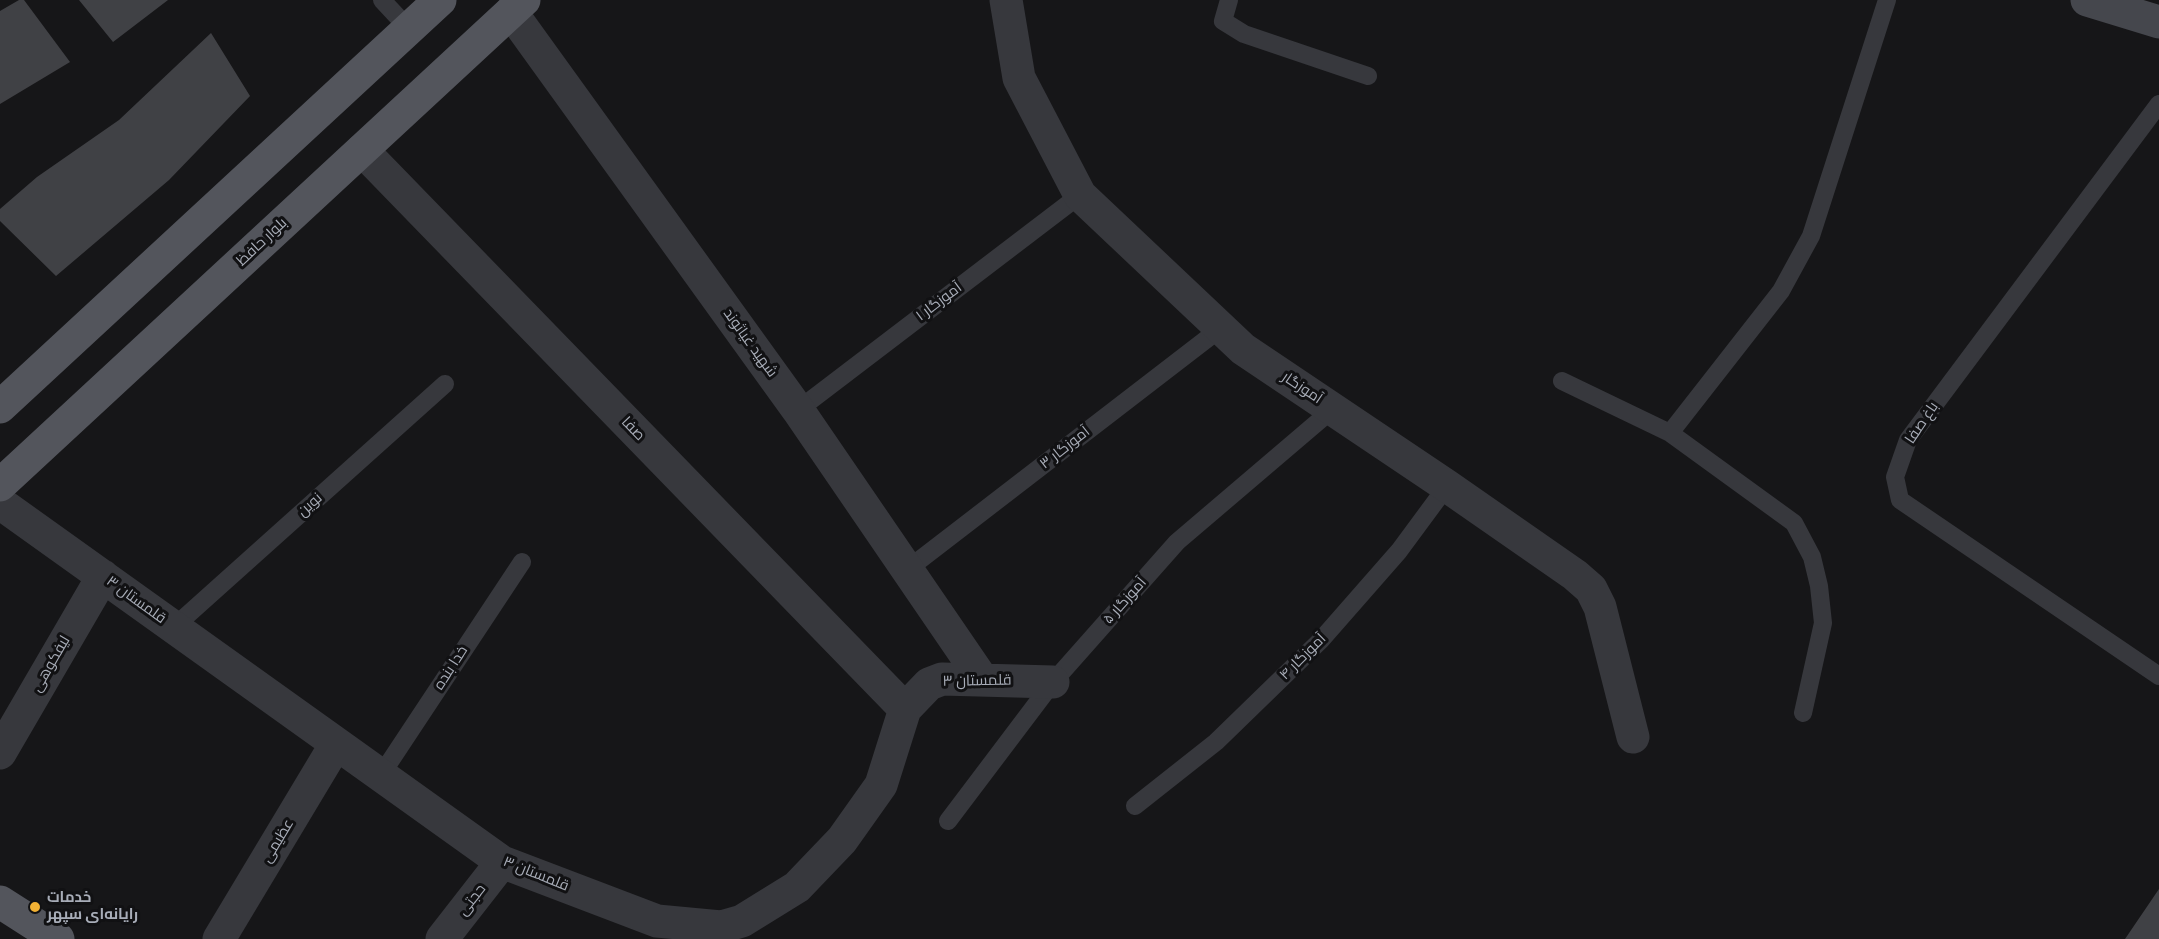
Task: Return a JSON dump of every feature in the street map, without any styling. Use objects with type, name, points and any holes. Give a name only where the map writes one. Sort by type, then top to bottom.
[{"type":"main road","points":[[0,407],[440,0]]},
{"type":"main road","name":"بلوار حافظ","points":[[0,485],[518,6]]},
{"type":"main road","points":[[0,902],[58,939]]},
{"type":"street","name":"آموزگار","points":[[1006,0],[1019,78],[1080,195],[1244,349],[1447,486],[1575,575],[1591,589],[1600,607],[1633,737]]},
{"type":"street","points":[[2087,0],[2159,22]]},
{"type":"street","name":"شهید غیاثوند","points":[[518,6],[908,568],[982,679]]},
{"type":"street","name":"صفا","points":[[362,150],[905,709]]},
{"type":"street","name":"قلمستان ۳","points":[[0,503],[502,862],[657,921],[721,927],[742,921],[798,887],[842,840],[881,785],[905,709],[930,684],[942,679],[1053,682]]},
{"type":"street","name":"لیفکوهی","points":[[0,753],[103,576]]},
{"type":"street","name":"عظیمی","points":[[219,939],[336,744]]},
{"type":"street","name":"حجتی","points":[[442,939],[502,862]]},
{"type":"lane","points":[[382,0],[409,29]]},
{"type":"lane","points":[[1229,0],[1223,21],[1244,34],[1368,76]]},
{"type":"lane","points":[[1670,433],[1781,291],[1811,236],[1887,0]]},
{"type":"lane","name":"باغ صفا","points":[[2159,104],[1908,440],[1895,477],[1900,500],[2159,676]]},
{"type":"lane","name":"آموزگار ۱","points":[[798,410],[1080,195]]},
{"type":"lane","name":"آموزگار ۳","points":[[908,568],[1221,328]]},
{"type":"lane","points":[[1562,381],[1670,433],[1794,523],[1812,557],[1819,586],[1823,622],[1803,713]]},
{"type":"lane","name":"نوین","points":[[174,627],[445,384]]},
{"type":"lane","name":"آموزگار ۵","points":[[948,821],[1053,682],[1177,542],[1333,409]]},
{"type":"lane","name":"آموزگار ۴","points":[[1135,806],[1216,742],[1321,640],[1399,551],[1447,486]]},
{"type":"lane","name":"خدا بنده","points":[[381,775],[522,562]]},
{"type":"building","points":[[19,0],[24,0],[70,62],[0,104],[0,11]]},
{"type":"building","points":[[79,0],[168,0],[113,42]]},
{"type":"building","points":[[211,33],[250,96],[169,180],[56,276],[0,221],[0,209],[37,177],[119,120]]},
{"type":"building","points":[[2159,889],[2159,939],[2125,939]]},
{"type":"place","name":"خدمات رایانه‌ای سپهر","points":[[35,907]]}]
